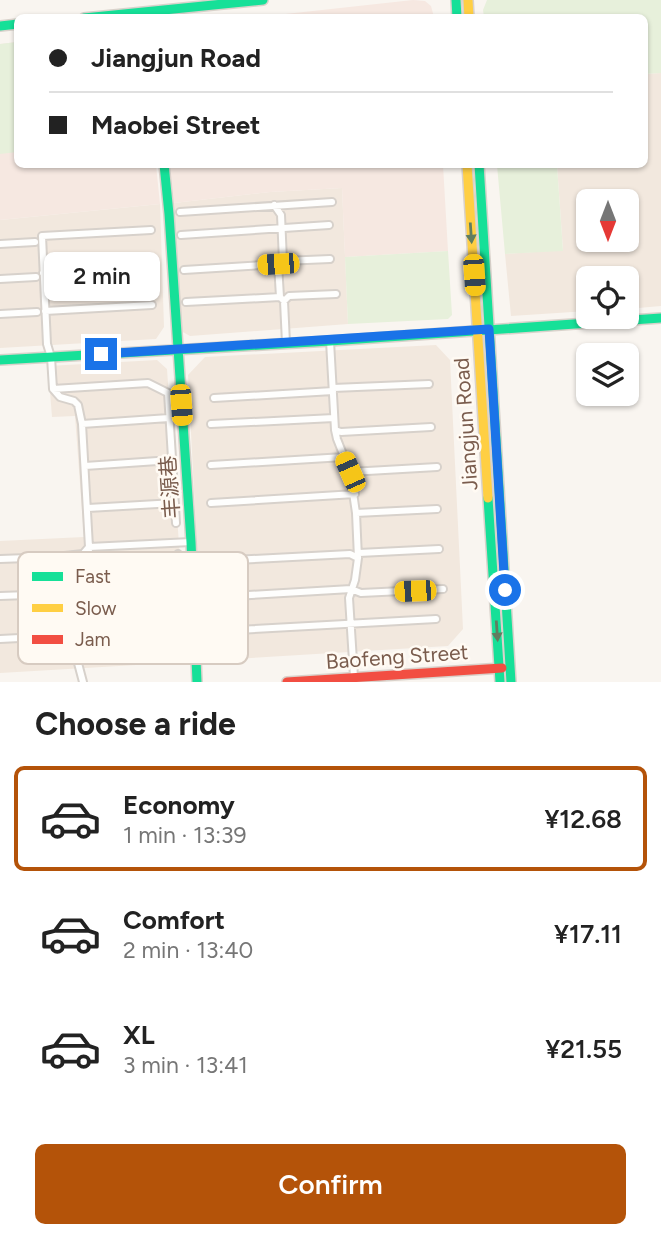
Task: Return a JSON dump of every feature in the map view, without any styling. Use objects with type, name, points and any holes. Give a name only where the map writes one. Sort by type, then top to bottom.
[{"type":"street","points":[[148,14],[211,2],[264,0]]},
{"type":"street","name":"丰源巷","points":[[164,168],[191,552]]},
{"type":"street","name":"Jiangjun Road","points":[[467,168],[500,681]]},
{"type":"street","name":"Jiangjun Road","points":[[479,168],[511,681]]},
{"type":"street","points":[[180,212],[332,201]]},
{"type":"street","points":[[274,205],[281,215],[282,299],[286,343]]},
{"type":"street","points":[[181,234],[329,225]]},
{"type":"street","points":[[89,552],[82,424],[78,405],[60,397],[53,389],[40,275],[42,236],[150,230]]},
{"type":"street","points":[[0,244],[35,242]]},
{"type":"street","points":[[184,270],[330,259]]},
{"type":"street","points":[[0,279],[153,266]]},
{"type":"street","points":[[186,302],[282,299],[289,296],[336,294]]},
{"type":"street","points":[[45,311],[152,305]]},
{"type":"street","points":[[0,314],[37,312]]},
{"type":"street","points":[[0,360],[661,318]]},
{"type":"street","points":[[330,341],[335,430],[355,495],[359,555],[349,598],[354,677]]},
{"type":"street","points":[[53,389],[148,383],[168,393],[176,523]]},
{"type":"street","points":[[214,398],[429,384]]},
{"type":"street","points":[[82,424],[169,418]]},
{"type":"street","points":[[211,425],[334,418]]},
{"type":"street","points":[[335,430],[341,432],[431,427]]},
{"type":"street","points":[[211,465],[344,457]]},
{"type":"street","points":[[85,466],[172,460]]},
{"type":"street","points":[[350,472],[437,467]]},
{"type":"street","points":[[211,503],[355,495]]},
{"type":"street","points":[[88,508],[174,503]]},
{"type":"street","points":[[356,513],[437,509]]},
{"type":"street","points":[[85,552],[89,547],[191,542]]},
{"type":"street","points":[[248,559],[439,549]]},
{"type":"street","points":[[0,559],[18,558]]},
{"type":"street","points":[[248,595],[351,589],[361,593],[443,589]]},
{"type":"street","points":[[0,596],[18,595]]},
{"type":"street","points":[[248,629],[436,619]]},
{"type":"street","points":[[0,639],[18,638]]},
{"type":"street","points":[[78,664],[83,681]]},
{"type":"street","name":"Baofeng Street","points":[[287,681],[354,677],[380,679],[510,668]]},
{"type":"shaded area","points":[[413,0],[425,1],[431,6],[433,14],[285,14]]},
{"type":"shaded area","points":[[14,42],[14,168],[156,168],[160,204],[0,220],[0,44]]},
{"type":"shaded area","points":[[661,73],[661,306],[639,308],[639,266],[576,266],[576,312],[511,316],[505,254],[563,250],[557,168],[648,168],[648,74]]},
{"type":"shaded area","points":[[170,168],[443,168],[448,251],[345,257],[342,188],[270,192],[174,203]]},
{"type":"shaded area","points":[[342,188],[348,324],[190,336],[181,331],[174,203],[270,192]]},
{"type":"shaded area","points":[[160,204],[164,327],[156,339],[0,348],[0,220]]},
{"type":"shaded area","points":[[436,345],[450,360],[463,629],[448,646],[248,658],[248,552],[197,552],[188,375],[205,357]]},
{"type":"shaded area","points":[[157,360],[167,369],[179,552],[18,552],[18,664],[153,664],[0,673],[0,541],[84,537],[75,416],[52,417],[48,366]]},
{"type":"green space","points":[[487,0],[661,0],[661,73],[648,74],[648,14],[484,14]]},
{"type":"green space","points":[[14,42],[14,152],[0,154],[0,44]]},
{"type":"green space","points":[[497,168],[557,168],[563,251],[505,254]]},
{"type":"green space","points":[[448,251],[452,315],[448,319],[348,324],[345,257]]},
{"type":"traffic: fast","points":[[124,14],[263,0]]},
{"type":"traffic: fast","points":[[456,0],[457,14]]},
{"type":"traffic: fast","points":[[0,26],[14,24]]},
{"type":"traffic: fast","points":[[164,168],[191,552]]},
{"type":"traffic: fast","points":[[479,168],[511,682]]},
{"type":"traffic: fast","points":[[0,360],[661,318]]},
{"type":"traffic: fast","points":[[488,498],[500,682]]},
{"type":"traffic: fast","points":[[196,664],[197,682]]},
{"type":"traffic: slow","points":[[468,0],[469,14]]},
{"type":"traffic: slow","points":[[467,168],[488,498]]},
{"type":"traffic: jam","points":[[287,682],[502,668]]},
{"type":"route","points":[[101,354],[489,329],[505,590]]}]
